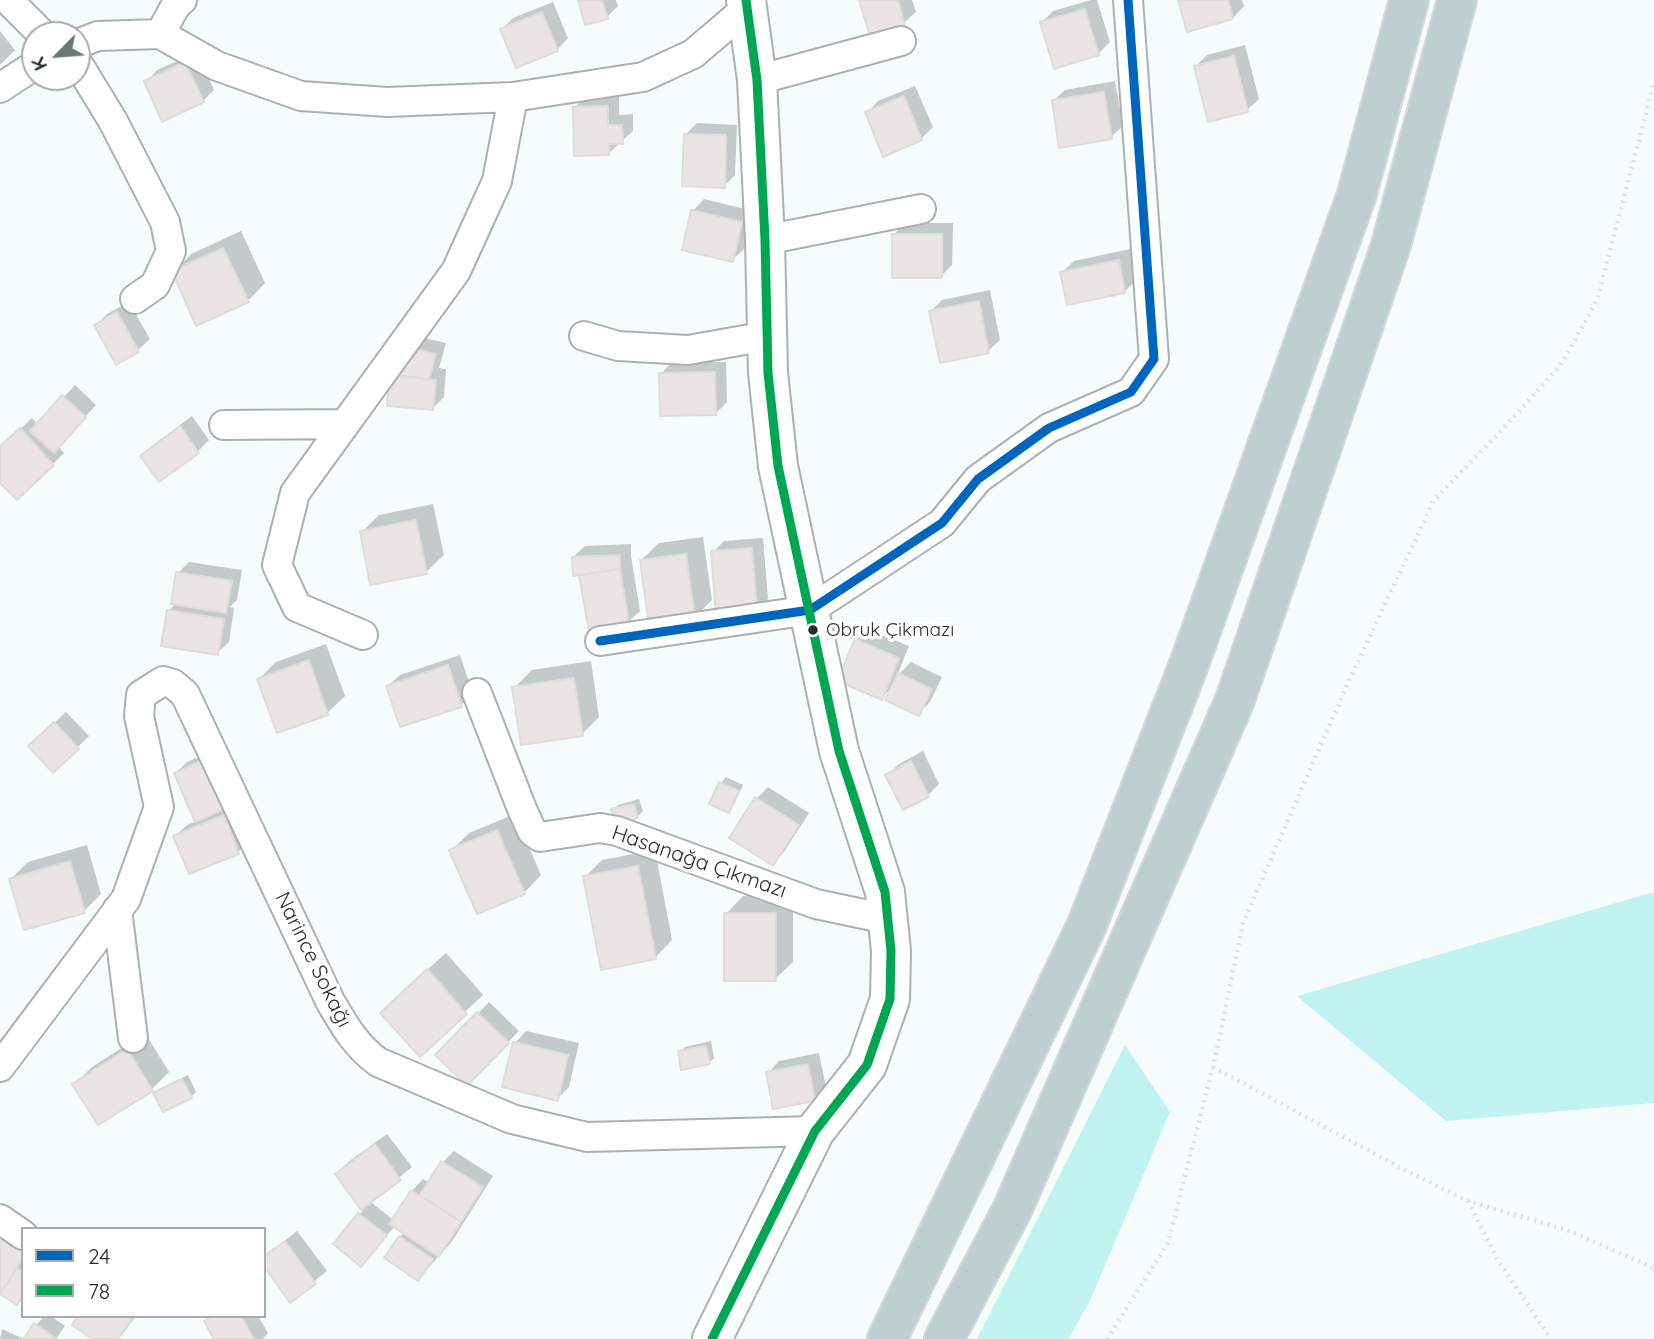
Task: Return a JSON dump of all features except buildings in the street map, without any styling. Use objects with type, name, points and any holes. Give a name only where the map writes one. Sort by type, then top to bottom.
[{"type":"highway","points":[[887,1339],[1087,925],[1188,667],[1357,194],[1409,0]]},
{"type":"highway","points":[[944,1339],[1012,1210],[1235,700],[1391,245],[1457,0]]},
{"type":"street","points":[[8,0],[29,21]]},
{"type":"street","points":[[160,34],[176,5],[182,0]]},
{"type":"street","points":[[600,641],[810,610],[942,523],[978,479],[1049,428],[1131,392],[1154,359],[1128,0]]},
{"type":"street","points":[[91,39],[98,36],[160,34],[217,66],[301,96],[387,102],[513,97],[643,77],[692,54],[746,4]]},
{"type":"street","points":[[712,1339],[815,1131],[867,1065],[890,999],[891,951],[884,892],[839,751],[778,466],[768,373],[757,80],[746,4]]},
{"type":"street","points":[[757,80],[901,41]]},
{"type":"street","points":[[0,88],[21,74]]},
{"type":"street","points":[[91,85],[113,121],[165,222],[171,251],[155,285],[135,299]]},
{"type":"street","points":[[363,635],[297,607],[277,565],[295,493],[456,271],[497,181],[513,97]]},
{"type":"street","points":[[765,240],[921,209]]},
{"type":"street","points":[[584,336],[618,346],[688,350],[767,336]]},
{"type":"street","points":[[223,425],[345,424]]},
{"type":"street","name":"Narince Sokağı","points":[[0,1067],[126,899],[159,807],[139,716],[141,695],[163,681],[173,684],[185,694],[330,1001],[350,1035],[362,1050],[378,1062],[512,1119],[587,1137],[815,1131]]},
{"type":"street","name":"Hasanağa Çıkmazı","points":[[477,693],[522,809],[532,831],[540,837],[600,828],[617,831],[816,904],[887,919]]},
{"type":"street","points":[[117,910],[133,1038]]},
{"type":"street","points":[[0,1219],[21,1234]]},
{"type":"path","points":[[1107,1339],[1168,1243],[1213,1067],[1243,923],[1346,685],[1434,500],[1560,366],[1597,300],[1654,83]]},
{"type":"path","points":[[1213,1067],[1405,1170],[1468,1200],[1567,1230],[1654,1268]]},
{"type":"path","points":[[1468,1200],[1499,1262],[1551,1339]]},
{"type":"shaded area","points":[[1654,892],[1654,1103],[1446,1121],[1297,996]]},
{"type":"shaded area","points":[[1125,1045],[1170,1112],[1089,1303],[1068,1339],[977,1339]]},
{"type":"transit line","name":"78","points":[[712,1339],[815,1131],[867,1065],[890,999],[891,951],[885,892],[839,751],[778,466],[768,373],[757,80],[746,0]]},
{"type":"transit line","name":"24","points":[[600,641],[810,610],[942,523],[978,479],[1049,428],[1131,392],[1154,359],[1128,0]]},
{"type":"place","name":"Obruk Çikmazı","points":[[813,630]]}]
